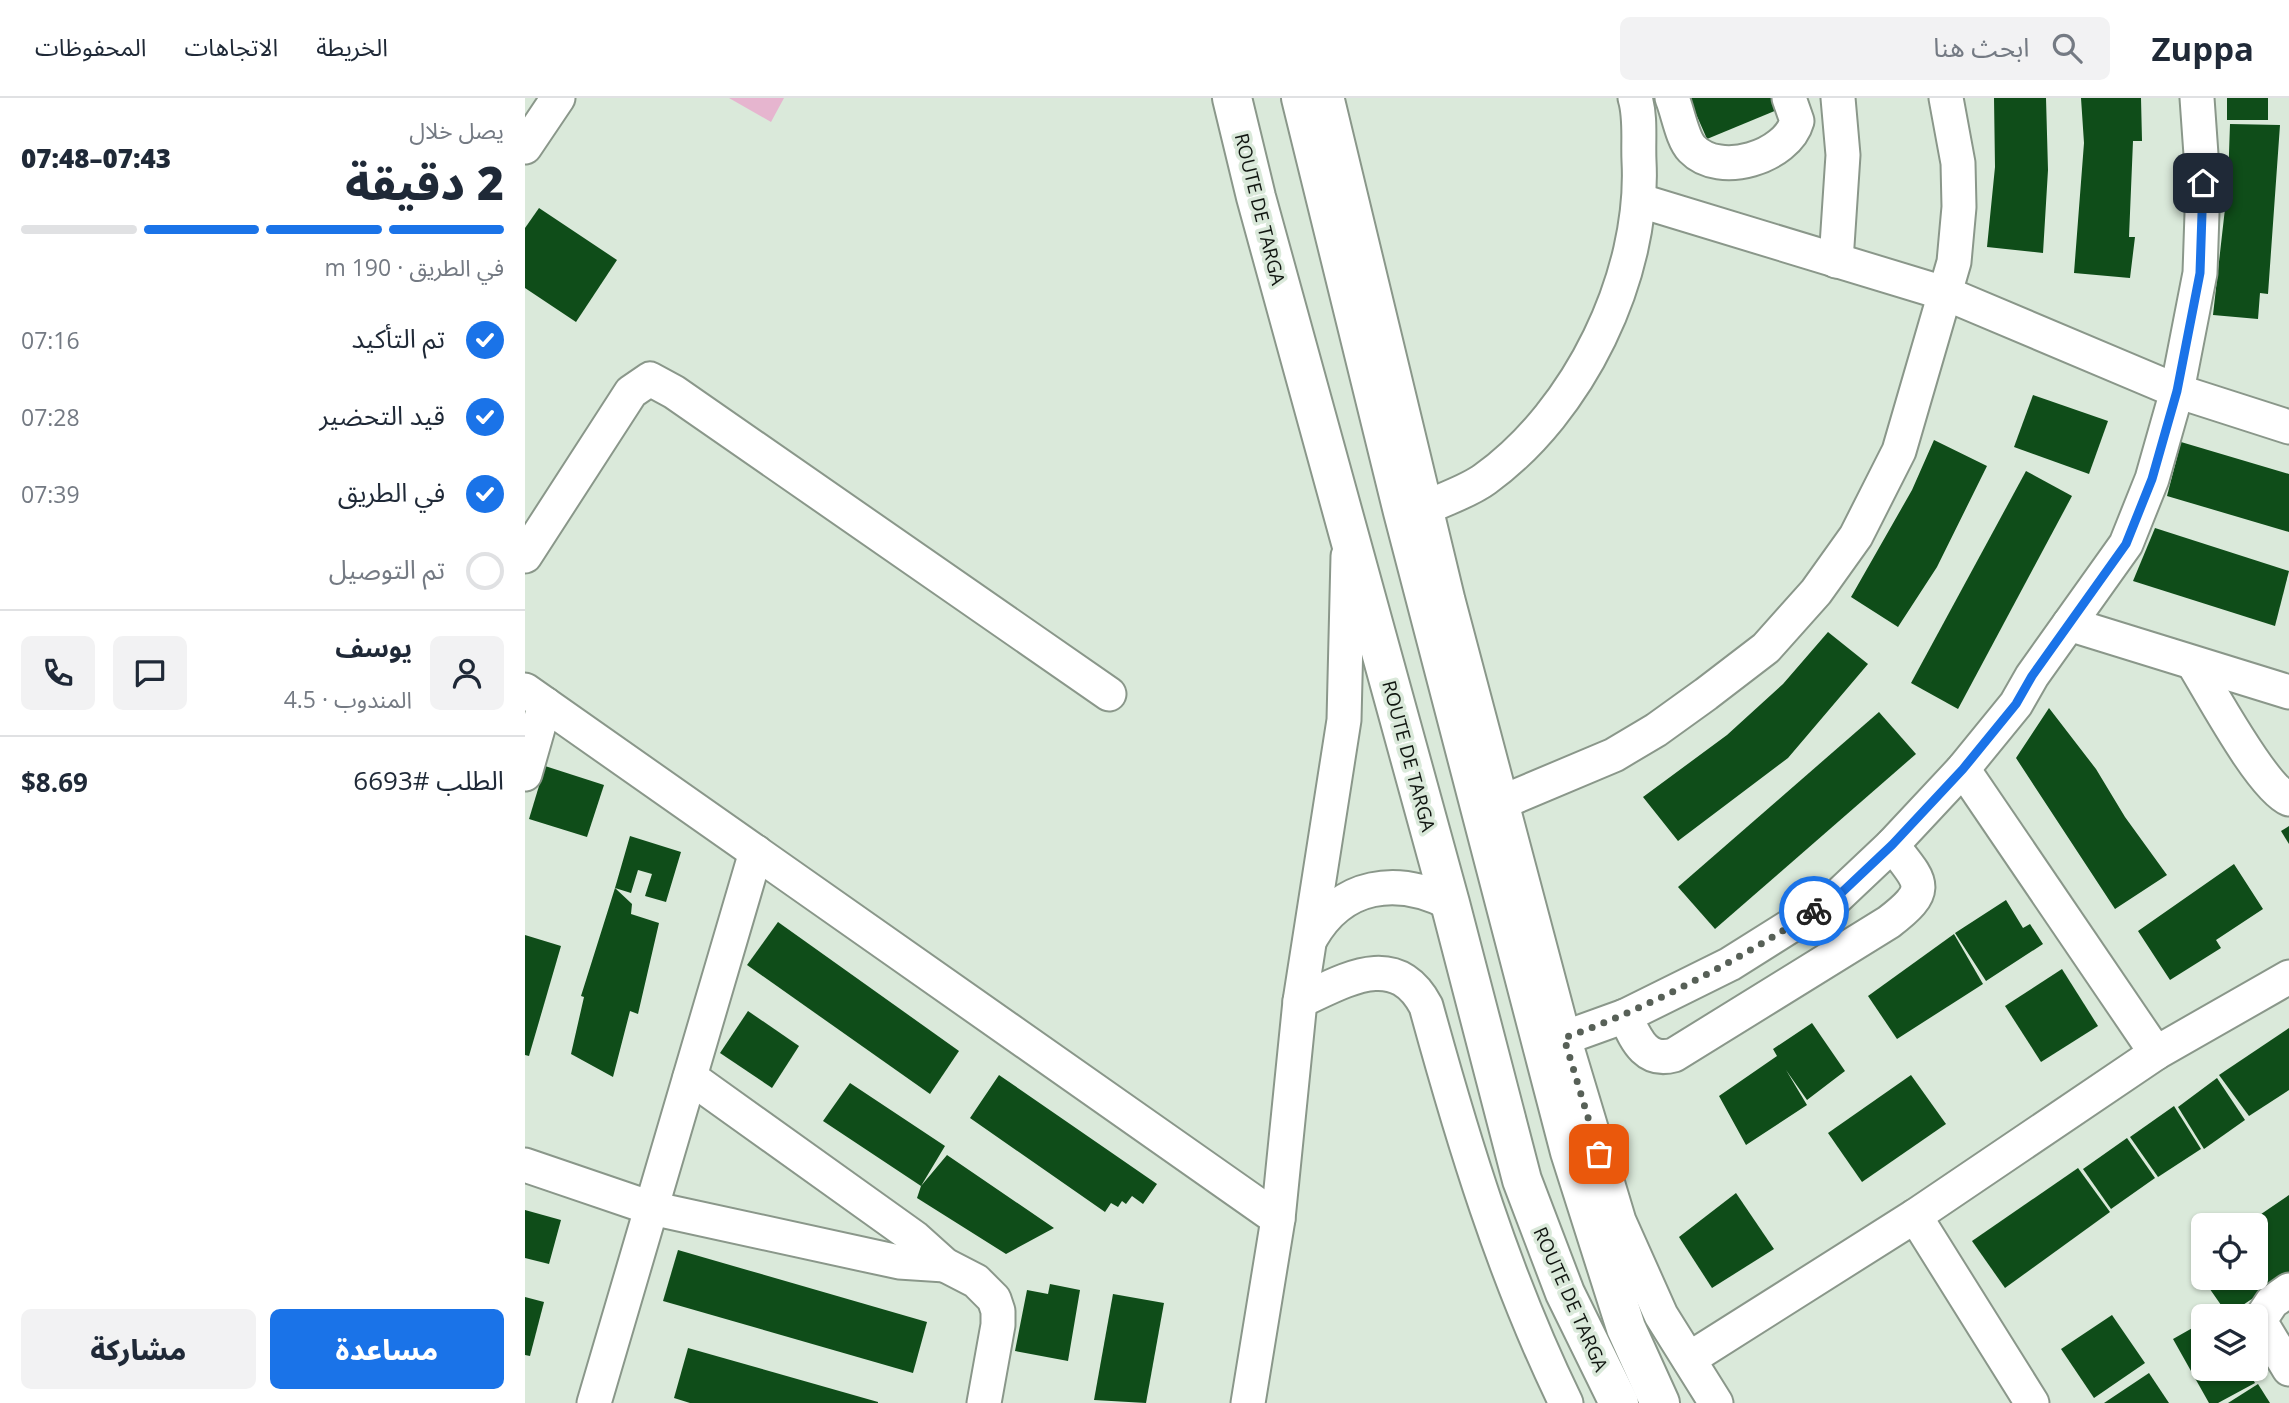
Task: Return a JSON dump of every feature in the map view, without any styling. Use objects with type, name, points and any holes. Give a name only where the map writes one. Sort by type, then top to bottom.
[{"type":"main road","name":"ROUTE DE TARGA","points":[[1232,98],[1259,210],[1450,903],[1523,1180],[1565,1293],[1619,1403]]},
{"type":"main road","name":"ROUTE DE TARGA","points":[[1301,98],[1412,549],[1570,1152],[1626,1328],[1660,1403]]},
{"type":"street","points":[[525,147],[558,98]]},
{"type":"street","points":[[1327,98],[1500,803],[1564,1038],[1619,1221],[1661,1315],[1716,1403]]},
{"type":"street","points":[[1428,507],[1484,480],[1524,444],[1568,391],[1598,342],[1620,295],[1641,201],[1635,98]]},
{"type":"street","points":[[1672,98],[1691,148],[1710,162],[1721,164],[1751,159],[1787,141],[1797,121],[1790,98]]},
{"type":"street","points":[[1836,261],[1843,155],[1838,98]]},
{"type":"street","points":[[1500,803],[1614,755],[1656,730],[1766,648],[1817,592],[1856,536],[1899,451],[1947,294],[1954,262],[1959,207],[1958,163],[1946,98]]},
{"type":"street","points":[[1564,1038],[1625,1016],[1730,964],[1838,896],[1892,845],[1963,769],[2016,704],[2032,676],[2126,544],[2152,479],[2177,391],[2200,273],[2203,183],[2197,98]]},
{"type":"street","points":[[1641,201],[1947,294],[2177,391],[2289,427]]},
{"type":"street","points":[[525,555],[631,391],[650,379],[674,392],[1109,694]]},
{"type":"street","points":[[1248,1403],[1277,1219],[1308,943],[1345,720],[1349,536]]},
{"type":"street","points":[[2069,624],[2289,692]]},
{"type":"street","points":[[2193,663],[2265,778],[2280,796],[2289,799]]},
{"type":"street","points":[[525,774],[535,697],[1277,1219]]},
{"type":"street","points":[[1963,769],[2156,1054]]},
{"type":"street","points":[[1625,1016],[1645,1052],[1661,1059],[1674,1055],[1889,922],[1911,905],[1918,891],[1918,878],[1892,845]]},
{"type":"street","points":[[594,1403],[756,852]]},
{"type":"street","points":[[1308,943],[1322,918],[1340,903],[1361,893],[1383,887],[1406,887],[1429,892],[1450,903]]},
{"type":"street","points":[[1300,1001],[1370,973],[1397,976],[1417,990],[1426,1006],[1462,1133],[1510,1276],[1566,1403]]},
{"type":"street","points":[[1689,1359],[1915,1216],[2156,1054],[2289,977]]},
{"type":"street","points":[[690,1077],[915,1238],[944,1265],[986,1289],[998,1311],[984,1403]]},
{"type":"street","points":[[525,1165],[651,1208],[899,1262],[944,1265]]},
{"type":"street","points":[[1915,1216],[2032,1403]]},
{"type":"street","points":[[2289,1290],[2272,1302],[2262,1317],[2263,1326],[2289,1369]]},
{"type":"shaded area","points":[[729,98],[784,98],[771,122]]},
{"type":"building","points":[[1689,98],[1772,98],[1777,110],[1707,139]]},
{"type":"building","points":[[1994,98],[2046,98],[2048,170],[2043,253],[1987,247],[1995,167]]},
{"type":"building","points":[[2081,98],[2141,98],[2142,141],[2133,141],[2129,237],[2135,237],[2130,278],[2074,273],[2084,143]]},
{"type":"building","points":[[2227,98],[2268,98],[2268,120],[2227,120]]},
{"type":"building","points":[[2230,124],[2280,125],[2268,294],[2260,293],[2258,319],[2213,315],[2228,182]]},
{"type":"building","points":[[539,208],[617,260],[576,322],[525,288],[525,228]]},
{"type":"building","points":[[2033,395],[2108,421],[2089,474],[2014,447]]},
{"type":"building","points":[[1934,440],[1987,466],[1937,567],[1898,627],[1851,597],[1912,490]]},
{"type":"building","points":[[2181,442],[2289,474],[2289,532],[2167,496]]},
{"type":"building","points":[[2026,471],[2072,496],[1958,709],[1911,683]]},
{"type":"building","points":[[2155,528],[2289,571],[2275,626],[2133,581]]},
{"type":"building","points":[[1828,632],[1868,664],[1788,758],[1678,841],[1643,797],[1727,735],[1783,684]]},
{"type":"building","points":[[2049,708],[2096,769],[2125,817],[2167,875],[2115,909],[2016,758]]},
{"type":"building","points":[[1879,712],[1916,754],[1715,929],[1678,887]]},
{"type":"building","points":[[545,766],[604,785],[587,837],[529,819]]},
{"type":"building","points":[[2289,826],[2289,844],[2281,831]]},
{"type":"building","points":[[630,836],[681,852],[666,902],[645,896],[652,874],[638,870],[631,893],[615,888]]},
{"type":"building","points":[[2234,864],[2263,909],[2216,940],[2221,948],[2170,980],[2138,931]]},
{"type":"building","points":[[615,888],[632,904],[631,914],[659,923],[638,1014],[630,1011],[613,1077],[571,1054],[584,997],[581,996]]},
{"type":"building","points":[[2006,900],[2023,928],[2030,924],[2043,944],[1986,981],[1955,933]]},
{"type":"building","points":[[778,922],[959,1051],[930,1094],[747,965]]},
{"type":"building","points":[[1954,934],[1983,984],[1897,1039],[1868,996]]},
{"type":"building","points":[[525,935],[561,946],[529,1056],[525,1055]]},
{"type":"building","points":[[2062,969],[2098,1026],[2041,1062],[2005,1006]]},
{"type":"building","points":[[748,1011],[799,1046],[772,1088],[720,1053]]},
{"type":"building","points":[[1812,1023],[1845,1071],[1807,1100],[1786,1070],[1807,1105],[1746,1145],[1719,1096],[1777,1056],[1773,1049]]},
{"type":"building","points":[[2289,1028],[2289,1090],[2249,1116],[2219,1075]]},
{"type":"building","points":[[999,1075],[1157,1184],[1143,1204],[1132,1196],[1126,1204],[1122,1201],[1118,1207],[1111,1203],[1105,1212],[970,1118]]},
{"type":"building","points":[[1911,1075],[1946,1124],[1862,1182],[1828,1133]]},
{"type":"building","points":[[2217,1078],[2245,1120],[2204,1149],[2178,1107]]},
{"type":"building","points":[[850,1083],[945,1146],[921,1186],[823,1121]]},
{"type":"building","points":[[2174,1106],[2201,1149],[2158,1177],[2130,1137]]},
{"type":"building","points":[[2127,1138],[2155,1178],[2111,1209],[2083,1169]]},
{"type":"building","points":[[947,1155],[1054,1228],[1006,1254],[917,1198],[921,1186]]},
{"type":"building","points":[[2078,1168],[2110,1212],[2005,1288],[1972,1241]]},
{"type":"building","points":[[1736,1193],[1774,1249],[1712,1288],[1679,1237]]},
{"type":"building","points":[[2289,1195],[2289,1274],[2268,1288],[2268,1213],[2263,1213]]},
{"type":"building","points":[[525,1210],[561,1220],[549,1264],[525,1258]]},
{"type":"building","points":[[678,1250],[927,1322],[913,1373],[663,1301]]},
{"type":"building","points":[[1050,1284],[1080,1290],[1068,1361],[1015,1351],[1027,1290],[1048,1294]]},
{"type":"building","points":[[2211,1290],[2265,1290],[2244,1304],[2220,1304]]},
{"type":"building","points":[[1113,1294],[1164,1303],[1146,1403],[1094,1400]]},
{"type":"building","points":[[525,1297],[544,1302],[530,1356],[525,1355]]},
{"type":"building","points":[[2112,1315],[2145,1363],[2094,1398],[2061,1349]]},
{"type":"building","points":[[2191,1329],[2191,1371],[2173,1339]]},
{"type":"building","points":[[688,1348],[878,1403],[690,1403],[674,1398]]},
{"type":"building","points":[[2149,1373],[2169,1403],[2104,1403]]},
{"type":"building","points":[[2197,1381],[2255,1383],[2218,1403],[2209,1403]]},
{"type":"building","points":[[2258,1384],[2270,1403],[2228,1403]]},
{"type":"way so far","points":[[1599,1154],[1564,1038],[1625,1016],[1730,964],[1814,911]]},
{"type":"route","points":[[1814,911],[1838,896],[1892,845],[1963,769],[2016,704],[2032,676],[2126,544],[2152,479],[2177,391],[2200,273],[2203,183]]}]
